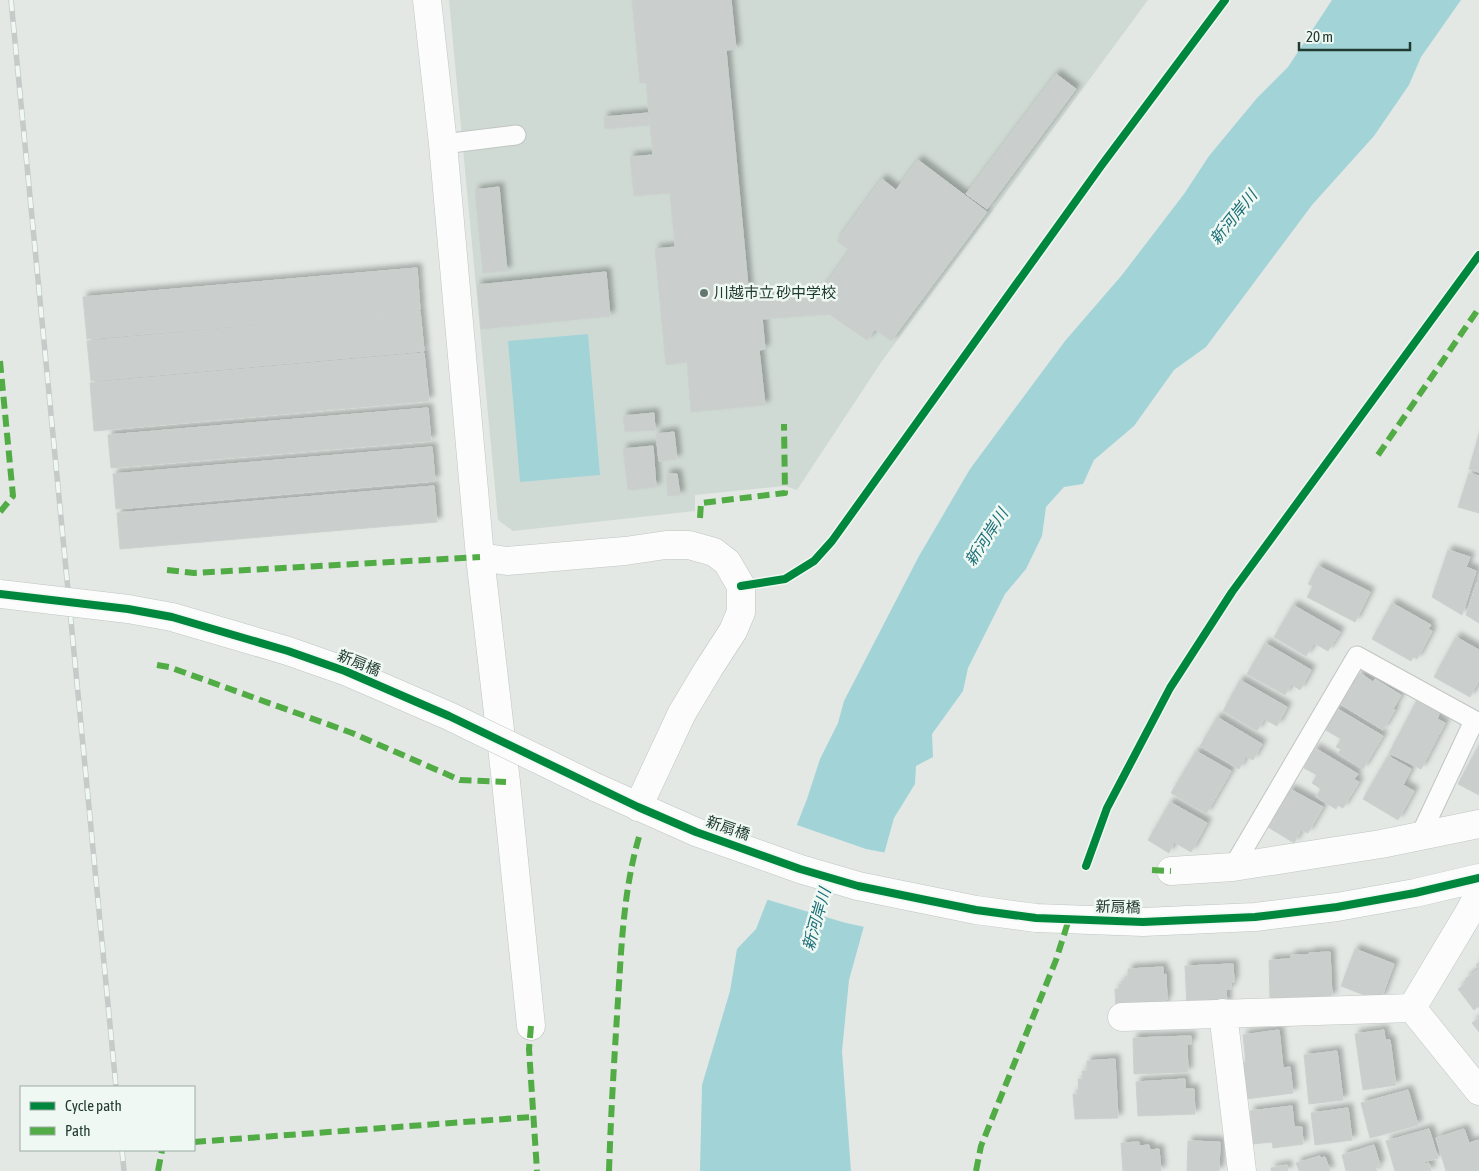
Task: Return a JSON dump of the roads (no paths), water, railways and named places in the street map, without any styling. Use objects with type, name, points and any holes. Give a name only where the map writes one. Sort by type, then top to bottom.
[{"type":"street","points":[[427,0],[443,144],[480,557],[506,782],[531,1026]]},
{"type":"street","points":[[480,557],[507,561],[688,545],[714,552],[727,562],[741,586],[741,612],[734,631],[709,668],[682,714],[638,807]]},
{"type":"street","name":"新扇橋","points":[[0,594],[128,609],[172,617],[288,651],[345,671],[449,716],[638,807],[696,832],[800,869],[858,886],[976,910],[1036,918],[1143,922],[1255,917],[1337,907],[1479,878]]},
{"type":"street","points":[[1171,871],[1233,867],[1381,844],[1479,824]]},
{"type":"street","points":[[1412,1008],[1476,907]]},
{"type":"street","points":[[1122,1017],[1412,1008]]},
{"type":"street","points":[[1412,1008],[1479,1092]]},
{"type":"street","points":[[1223,1013],[1242,1171]]},
{"type":"lane","points":[[443,144],[516,135]]},
{"type":"lane","points":[[1233,867],[1357,656],[1477,722],[1420,836]]},
{"type":"water","name":"新河岸川","points":[[1332,0],[1461,0],[1421,57],[1409,85],[1374,136],[1312,205],[1206,347],[1174,370],[1134,426],[1094,460],[1083,484],[1064,487],[1046,507],[1042,536],[1026,569],[1005,594],[968,668],[963,691],[932,734],[933,757],[916,766],[915,784],[894,818],[849,980],[842,1051],[851,1171],[700,1171],[702,1085],[730,991],[737,949],[756,929],[807,799],[820,759],[838,723],[844,701],[919,556],[970,469],[1065,341],[1122,275],[1184,194],[1209,156],[1257,98],[1288,67]]},
{"type":"water","points":[[588,334],[600,475],[520,482],[508,341]]},
{"type":"railway","points":[[11,0],[116,1086]]},
{"type":"railway","points":[[122,1151],[124,1171]]},
{"type":"place","name":"川越市立 砂中学校","points":[[704,293]]}]
